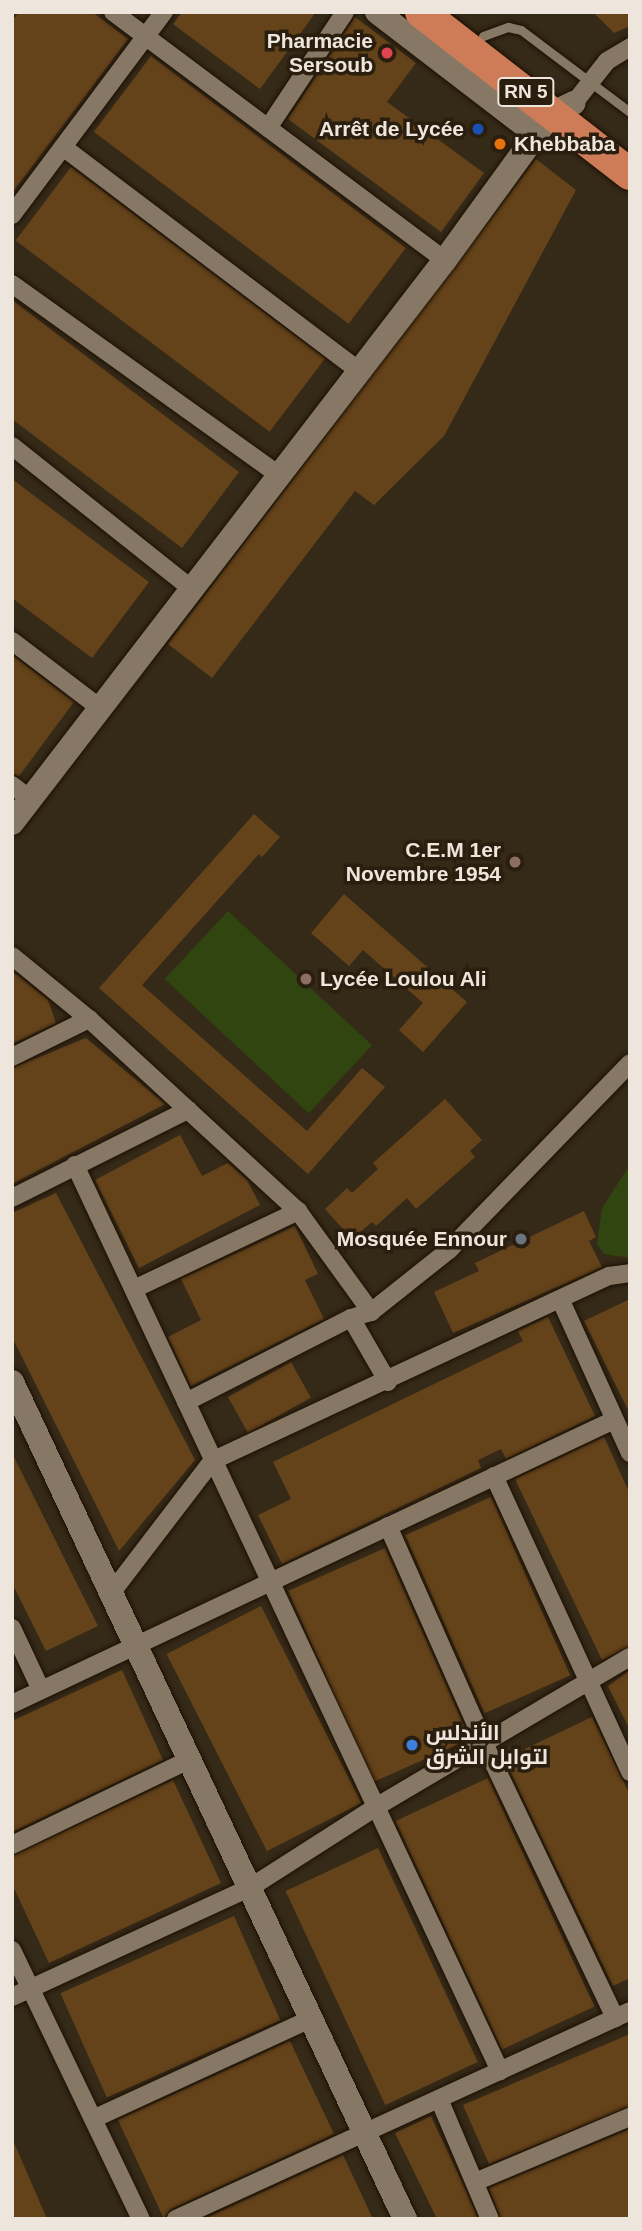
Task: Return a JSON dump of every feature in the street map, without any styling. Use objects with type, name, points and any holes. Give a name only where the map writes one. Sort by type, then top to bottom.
[{"type":"highway","name":"RN 5","points":[[421,12],[563,108],[630,146]]},
{"type":"highway","name":"RN 5","points":[[452,12],[483,36],[563,108],[630,174]]},
{"type":"street","points":[[113,12],[445,260]]},
{"type":"street","points":[[12,215],[164,12]]},
{"type":"street","points":[[268,128],[345,12]]},
{"type":"street","points":[[377,12],[563,108]]},
{"type":"street","points":[[12,823],[21,792],[100,708],[563,108],[607,61],[630,47]]},
{"type":"street","points":[[63,147],[359,371]]},
{"type":"street","points":[[12,284],[279,475]]},
{"type":"street","points":[[12,446],[192,589]]},
{"type":"street","points":[[12,641],[100,708]]},
{"type":"street","points":[[12,956],[89,1019],[298,1211],[371,1312]]},
{"type":"street","points":[[12,1057],[89,1019]]},
{"type":"street","points":[[186,1402],[351,1318],[371,1312],[449,1250],[630,1063]]},
{"type":"street","points":[[12,1198],[188,1110]]},
{"type":"street","points":[[75,1165],[500,2071]]},
{"type":"street","points":[[134,1289],[298,1211]]},
{"type":"street","points":[[112,1592],[212,1461],[388,1382],[609,1276],[630,1272]]},
{"type":"street","points":[[561,1300],[630,1453]]},
{"type":"street","points":[[351,1318],[388,1382]]},
{"type":"street","points":[[12,1382],[367,2132],[405,2219]]},
{"type":"street","points":[[12,1704],[614,1420]]},
{"type":"street","points":[[494,1476],[630,1772]]},
{"type":"street","points":[[176,2219],[622,2015],[484,1744],[388,1527]]},
{"type":"street","points":[[12,1628],[41,1690]]},
{"type":"street","points":[[12,1997],[251,1887],[376,1807],[630,1657]]},
{"type":"street","points":[[12,1845],[191,1759]]},
{"type":"street","points":[[12,1950],[141,2219]]},
{"type":"street","points":[[93,2119],[313,2018]]},
{"type":"street","points":[[439,2099],[490,2219]]},
{"type":"street","points":[[475,2182],[630,2117]]},
{"type":"lane","points":[[563,108],[630,112]]},
{"type":"green space","points":[[228,911],[372,1045],[309,1113],[165,979]]},
{"type":"green space","points":[[627,1169],[630,1170],[630,1258],[604,1254],[597,1244],[602,1208]]},
{"type":"building","points":[[19,12],[92,12],[128,39],[12,193],[12,21]]},
{"type":"building","points":[[182,12],[316,12],[260,89],[173,24]]},
{"type":"building","points":[[593,12],[630,12],[630,26],[614,33]]},
{"type":"building","points":[[355,17],[416,63],[387,102],[484,173],[441,232],[288,119]]},
{"type":"building","points":[[151,56],[406,248],[349,324],[94,132]]},
{"type":"building","points":[[536,159],[576,190],[444,436],[374,505],[355,491],[212,678],[168,644]]},
{"type":"building","points":[[71,167],[325,358],[270,432],[16,240]]},
{"type":"building","points":[[12,300],[239,472],[182,548],[12,419]]},
{"type":"building","points":[[12,479],[149,582],[92,658],[12,598]]},
{"type":"building","points":[[12,655],[74,702],[19,776],[12,774]]},
{"type":"building","points":[[254,814],[280,837],[262,857],[259,854],[142,985],[307,1131],[362,1068],[385,1087],[308,1174],[99,988]]},
{"type":"building","points":[[344,894],[467,1002],[423,1052],[399,1030],[423,1003],[363,950],[349,966],[311,933]]},
{"type":"building","points":[[12,971],[48,1000],[56,1023],[12,1044]]},
{"type":"building","points":[[86,1038],[165,1104],[12,1184],[12,1068]]},
{"type":"building","points":[[445,1099],[482,1140],[470,1151],[475,1157],[416,1209],[407,1198],[376,1226],[372,1222],[352,1239],[325,1209],[347,1188],[352,1193],[378,1169],[373,1163]]},
{"type":"building","points":[[180,1135],[202,1176],[228,1163],[247,1180],[260,1205],[139,1268],[95,1180]]},
{"type":"building","points":[[56,1193],[195,1460],[119,1551],[12,1337],[12,1213]]},
{"type":"building","points":[[584,1211],[596,1237],[589,1241],[602,1267],[453,1333],[434,1292],[479,1271],[475,1263]]},
{"type":"building","points":[[295,1226],[318,1274],[305,1280],[324,1319],[191,1386],[168,1337],[201,1320],[181,1279]]},
{"type":"building","points":[[630,1299],[630,1414],[584,1321]]},
{"type":"building","points":[[548,1317],[595,1416],[506,1459],[501,1449],[478,1460],[481,1468],[282,1564],[258,1515],[291,1499],[273,1462],[523,1341],[518,1331]]},
{"type":"building","points":[[291,1362],[311,1398],[248,1433],[228,1397]]},
{"type":"building","points":[[604,1437],[630,1494],[630,1646],[602,1660],[515,1479]]},
{"type":"building","points":[[12,1453],[98,1626],[46,1651],[12,1583]]},
{"type":"building","points":[[491,1497],[570,1675],[484,1713],[405,1535]]},
{"type":"building","points":[[385,1548],[470,1739],[373,1782],[288,1591]]},
{"type":"building","points":[[261,1606],[361,1803],[267,1851],[167,1654]]},
{"type":"building","points":[[122,1670],[163,1760],[12,1832],[12,1721]]},
{"type":"building","points":[[630,1670],[630,1730],[608,1686]]},
{"type":"building","points":[[592,1717],[630,1795],[630,1978],[613,1986],[504,1759]]},
{"type":"building","points":[[488,1778],[594,2006],[502,2049],[396,1821]]},
{"type":"building","points":[[173,1780],[221,1883],[49,1963],[12,1884],[12,1856]]},
{"type":"building","points":[[378,1848],[478,2062],[385,2105],[286,1891]]},
{"type":"building","points":[[234,1916],[280,2020],[107,2097],[60,1993]]},
{"type":"building","points":[[630,2034],[630,2106],[489,2164],[463,2105]]},
{"type":"building","points":[[290,2041],[334,2134],[171,2209],[164,2219],[118,2120]]},
{"type":"building","points":[[431,2116],[478,2219],[437,2219],[395,2133]]},
{"type":"building","points":[[630,2129],[630,2219],[501,2219],[489,2188]]},
{"type":"building","points":[[12,2138],[47,2219],[16,2219],[12,2211]]},
{"type":"building","points":[[343,2155],[373,2219],[204,2219]]},
{"type":"place","name":"Pharmacie Sersoub","points":[[387,53]]},
{"type":"place","name":"Arrêt de Lycée","points":[[478,129]]},
{"type":"place","name":"Khebbaba","points":[[500,144]]},
{"type":"place","name":"C.E.M 1er Novembre 1954","points":[[515,862]]},
{"type":"place","name":"Lycée Loulou Ali","points":[[306,979]]},
{"type":"place","name":"Mosquée Ennour","points":[[521,1239]]},
{"type":"place","name":"الأندلس لتوابل الشرق","points":[[412,1745]]}]
